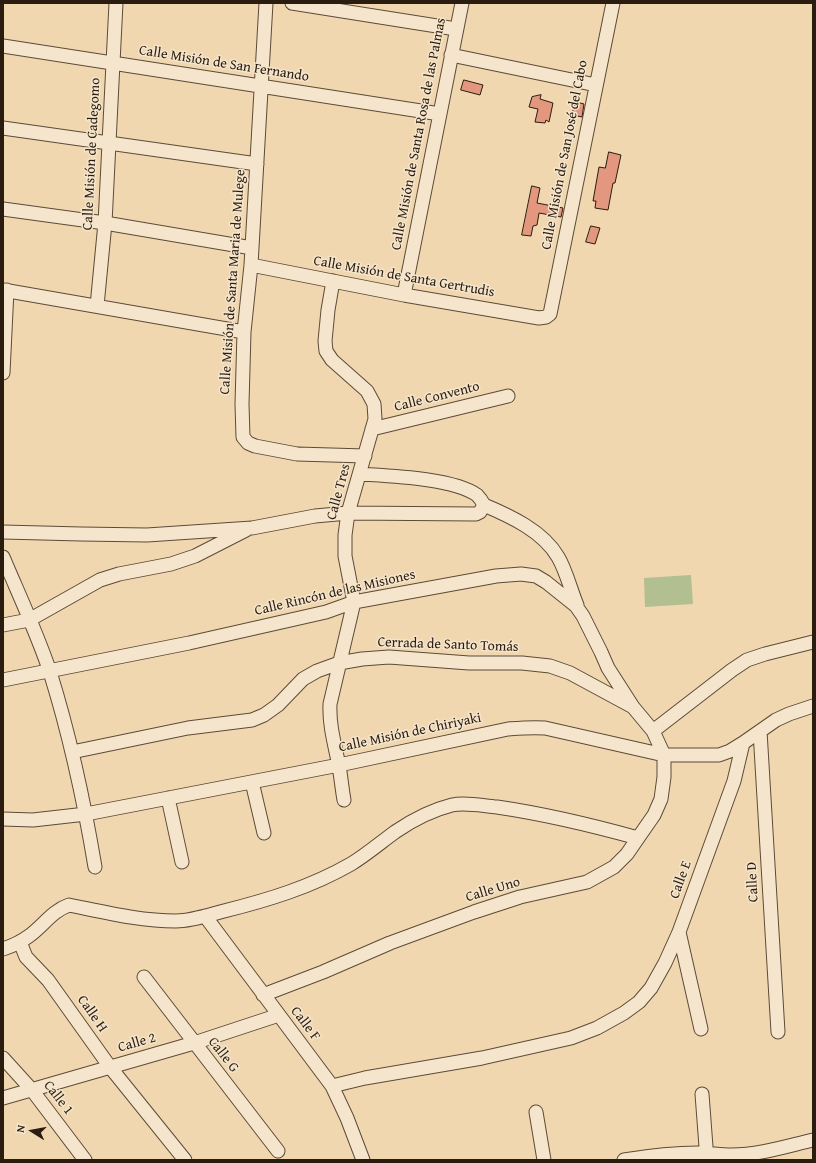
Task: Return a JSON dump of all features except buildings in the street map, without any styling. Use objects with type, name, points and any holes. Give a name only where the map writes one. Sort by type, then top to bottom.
[{"type":"street","name":"Calle Misión de Cadegomo","points":[[97,306],[105,223],[116,3]]},
{"type":"street","name":"Calle Misión de Santa Maria de Mulege","points":[[266,3],[251,265],[244,332],[242,404],[243,437],[248,443],[256,446],[297,454],[365,456]]},
{"type":"street","points":[[292,3],[456,29]]},
{"type":"street","name":"Calle Misión de Santa Rosa de las Palmas","points":[[404,295],[462,3]]},
{"type":"street","name":"Calle Misión de San José del Cabo","points":[[550,314],[613,3]]},
{"type":"street","name":"Calle Misión de San Fernando","points":[[3,46],[440,114]]},
{"type":"street","points":[[451,55],[596,85]]},
{"type":"street","points":[[3,128],[257,164]]},
{"type":"street","points":[[3,209],[105,223],[252,248]]},
{"type":"street","name":"Calle Misión de Santa Gertrudis","points":[[251,265],[404,295],[539,318],[546,317],[550,314]]},
{"type":"street","name":"Calle Tres","points":[[333,281],[328,310],[325,341],[326,351],[332,360],[367,391],[374,404],[375,419],[348,513],[345,535],[345,556],[354,602],[330,704],[329,718],[331,733],[339,765],[344,800]]},
{"type":"street","points":[[3,373],[5,290],[244,332]]},
{"type":"street","name":"Calle Convento","points":[[372,429],[508,396]]},
{"type":"street","points":[[360,474],[400,477],[448,484],[476,495],[481,499],[484,505],[513,517],[548,542],[558,557],[578,609]]},
{"type":"street","points":[[3,532],[146,535],[252,528],[315,516],[348,513],[476,514],[480,512],[484,505]]},
{"type":"street","points":[[3,625],[29,620],[100,580],[119,574],[171,564],[195,556],[252,528]]},
{"type":"street","points":[[3,557],[50,672],[72,752],[86,814],[95,867]]},
{"type":"street","name":"Calle Rincón de las Misiones","points":[[3,680],[50,672],[247,630],[326,612],[354,602],[496,576],[521,574],[536,576],[546,582],[560,592],[578,609],[598,644],[608,668],[633,707]]},
{"type":"street","points":[[653,731],[747,660],[813,642]]},
{"type":"street","name":"Cerrada de Santo Tomás","points":[[72,752],[188,728],[252,720],[264,715],[278,705],[303,679],[317,671],[339,663],[362,659],[389,657],[469,664],[522,663],[550,666],[570,673],[633,707],[653,731],[664,755]]},
{"type":"street","name":"Calle Misión de Chiriyaki","points":[[3,819],[33,820],[86,814],[339,765],[508,729],[532,727],[545,728],[664,755],[719,755],[730,751],[776,720],[813,706]]},
{"type":"street","name":"Calle D","points":[[760,731],[778,1032]]},
{"type":"street","name":"Calle E","points":[[332,1086],[365,1078],[482,1058],[571,1038],[597,1028],[624,1013],[639,1002],[651,988],[665,963],[679,932],[734,781],[743,743]]},
{"type":"street","name":"Calle Uno","points":[[263,995],[390,943],[474,912],[520,897],[587,882],[614,867],[627,854],[654,815],[661,799],[664,777],[664,755]]},
{"type":"street","points":[[252,782],[264,833]]},
{"type":"street","points":[[168,798],[182,862]]},
{"type":"street","points":[[3,949],[20,942],[30,935],[53,913],[69,905],[132,917],[177,921],[205,916],[257,903],[327,877],[368,854],[402,827],[452,805],[466,804],[485,806],[554,817],[638,838]]},
{"type":"street","name":"Calle F","points":[[205,916],[332,1086],[347,1118],[363,1160]]},
{"type":"street","points":[[679,932],[701,1029]]},
{"type":"street","name":"Calle H","points":[[20,942],[26,957],[48,980],[110,1067],[185,1160]]},
{"type":"street","name":"Calle G","points":[[144,977],[278,1151]]},
{"type":"street","name":"Calle 2","points":[[3,1098],[194,1043],[279,1015]]},
{"type":"street","name":"Calle 1","points":[[3,1058],[32,1090],[85,1160]]},
{"type":"street","points":[[702,1094],[707,1157]]},
{"type":"street","points":[[536,1112],[544,1160]]},
{"type":"street","points":[[627,1160],[669,1154],[707,1157],[756,1153],[813,1140]]},
{"type":"green space","points":[[691,575],[693,604],[645,607],[644,578]]}]
